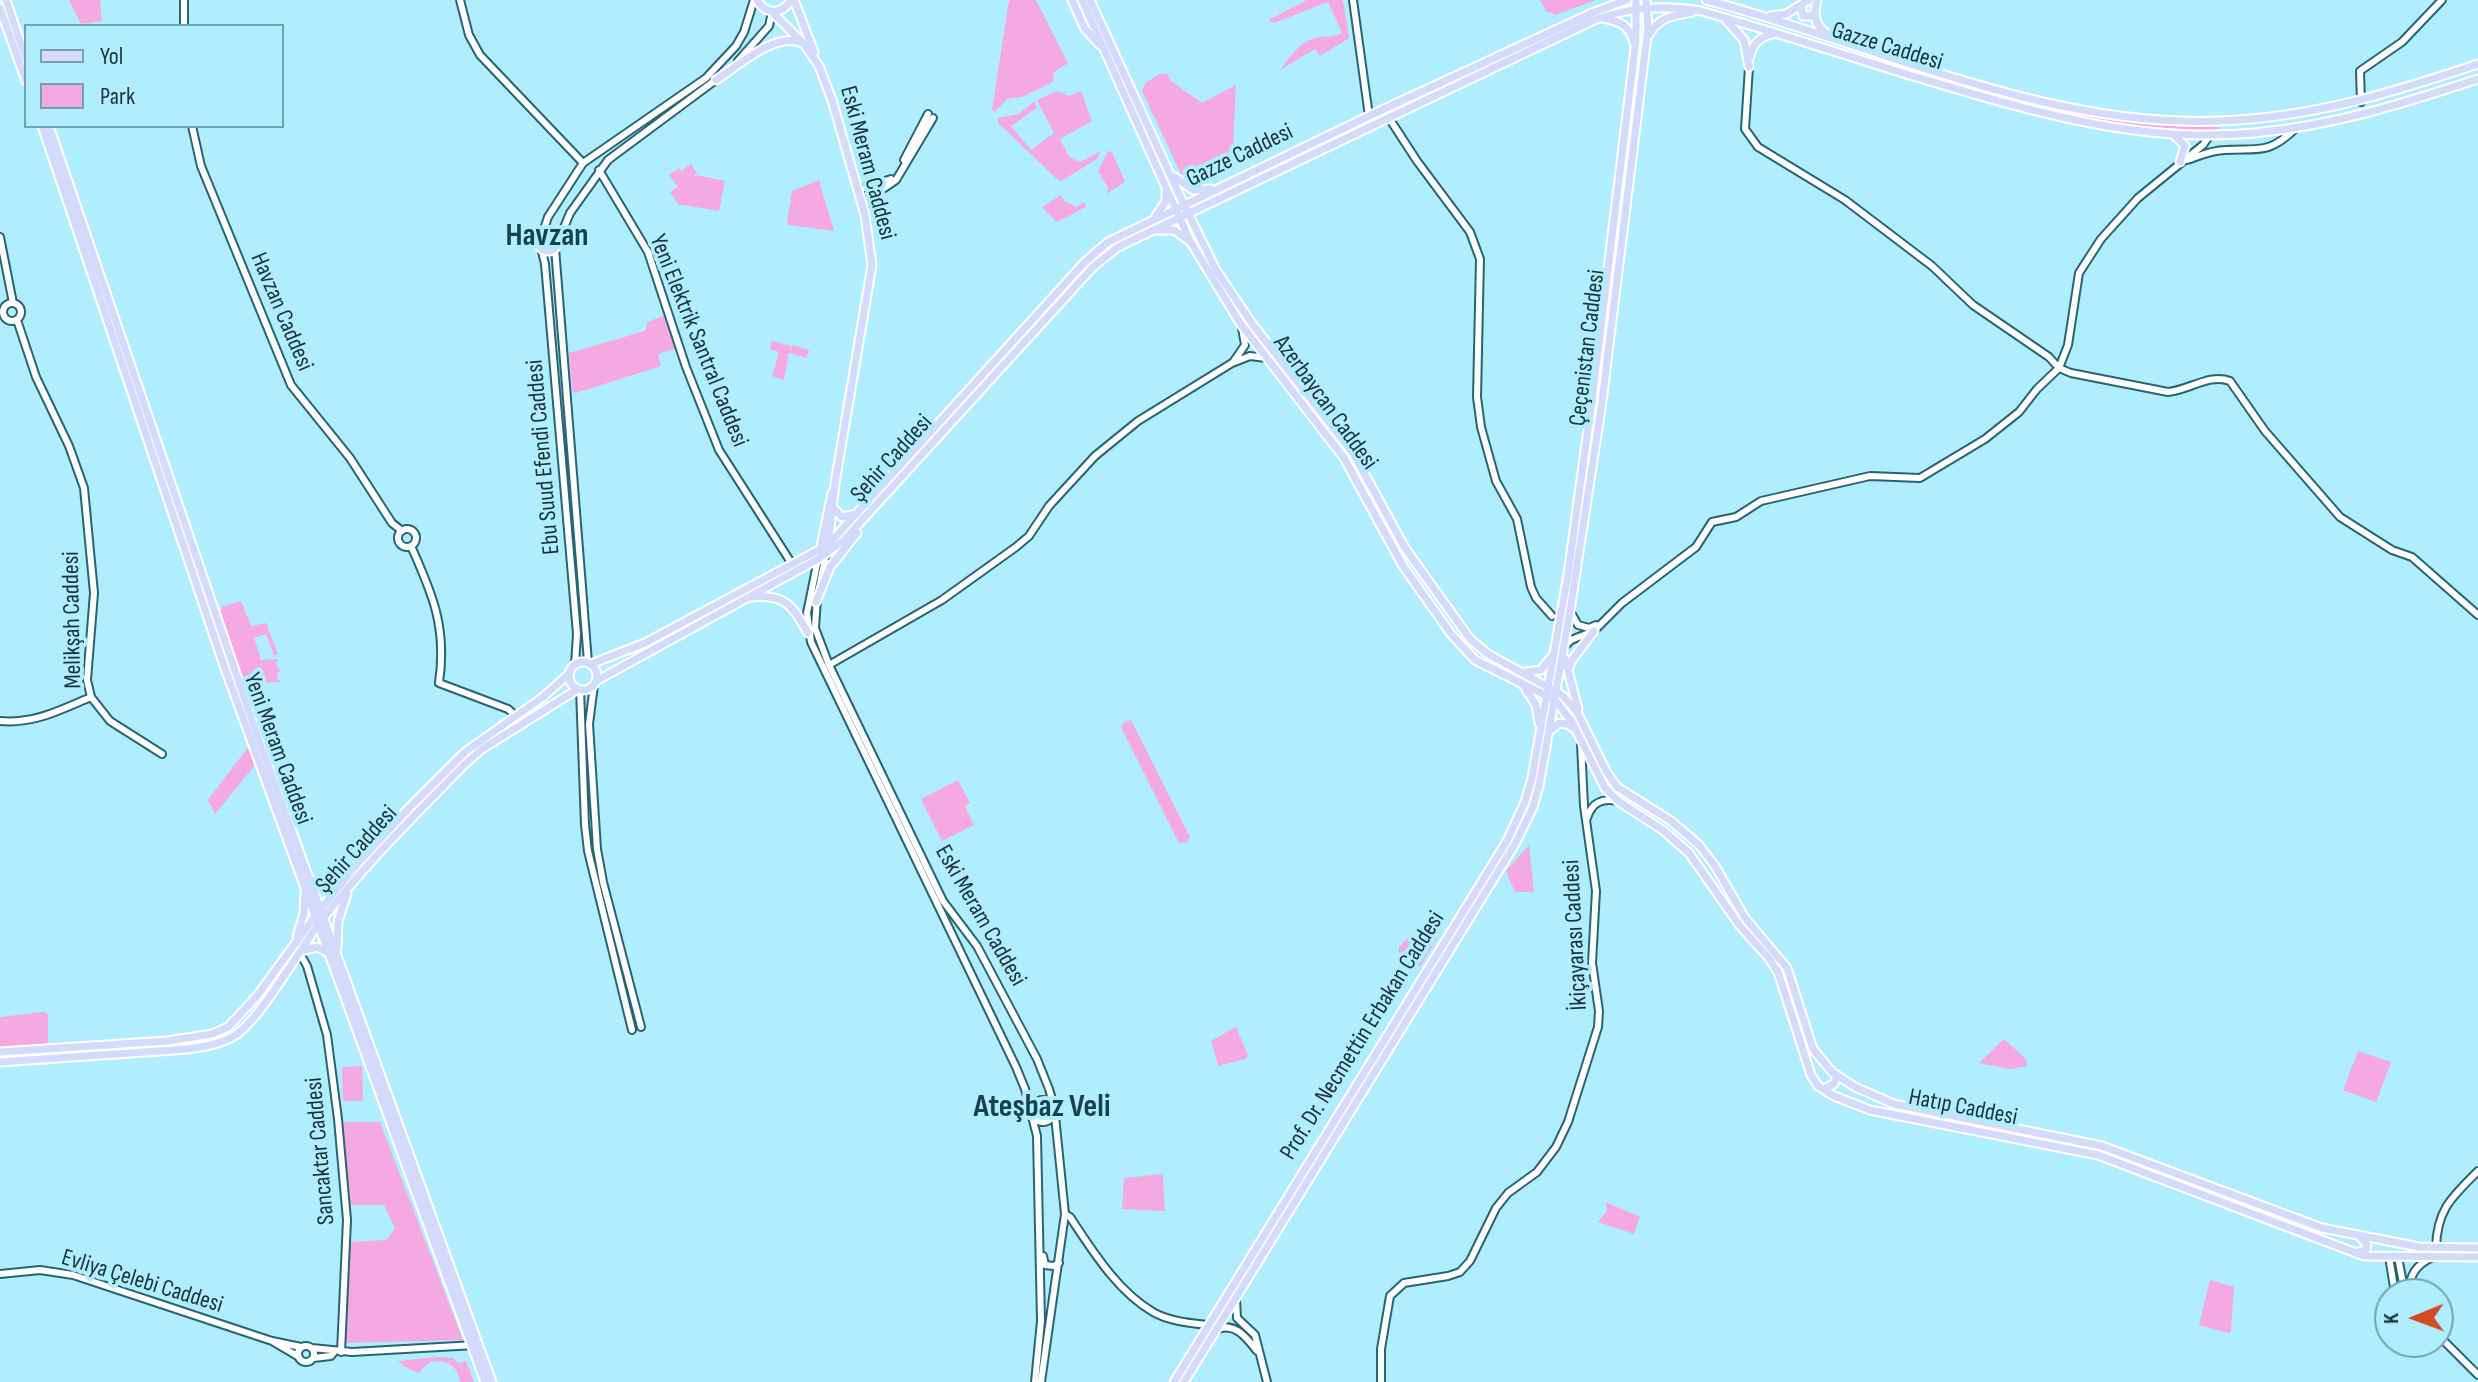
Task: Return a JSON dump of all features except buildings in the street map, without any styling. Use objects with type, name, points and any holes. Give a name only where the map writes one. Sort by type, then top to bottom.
[{"type":"main road","points":[[6,0],[24,53]]},
{"type":"main road","name":"Eski Meram Caddesi","points":[[755,0],[772,12],[804,44],[819,66],[864,210],[872,265],[825,550]]},
{"type":"main road","points":[[772,12],[783,9],[792,0],[819,66]]},
{"type":"main road","points":[[1072,0],[1085,29],[1107,52]]},
{"type":"main road","name":"Azerbaycan Caddesi","points":[[1082,0],[1164,183],[1228,289],[1353,453],[1397,535],[1470,639],[1488,654],[1557,690],[1582,722],[1606,771]]},
{"type":"main road","name":"Azerbaycan Caddesi","points":[[1090,0],[1169,169],[1190,241],[1240,323],[1344,458],[1391,547],[1451,634],[1475,660],[1555,700],[1568,714],[1597,776]]},
{"type":"main road","points":[[1609,0],[1600,14],[1627,28],[1635,51]]},
{"type":"main road","name":"Gazze Caddesi","points":[[1181,211],[1389,118],[1627,0]]},
{"type":"main road","name":"Gazze Caddesi","points":[[1706,0],[1768,16],[2000,90],[2065,106],[2126,116],[2216,121],[2306,113],[2361,102],[2478,64]]},
{"type":"main road","points":[[1768,16],[1786,14],[1809,0]]},
{"type":"main road","points":[[1817,0],[1815,13],[1821,29],[1843,40]]},
{"type":"main road","name":"Gazze Caddesi","points":[[1181,211],[1224,185],[1369,116],[1600,14],[1636,4],[1671,6],[1718,16],[2020,108],[2110,128],[2173,135],[2295,129],[2376,112],[2478,79]]},
{"type":"main road","name":"Çeçenistan Caddesi","points":[[1547,695],[1592,400],[1635,51],[1636,4]]},
{"type":"main road","name":"Çeçenistan Caddesi","points":[[1555,700],[1602,402],[1645,49],[1646,4]]},
{"type":"main road","points":[[1801,6],[1803,16],[1815,13]]},
{"type":"main road","points":[[0,8],[24,75]]},
{"type":"main road","points":[[1645,49],[1656,23],[1699,11]]},
{"type":"main road","points":[[1718,16],[1731,23],[1742,37],[1749,67]]},
{"type":"main road","points":[[1749,67],[1754,46],[1766,35],[1779,34]]},
{"type":"main road","points":[[716,80],[776,41],[790,39],[804,44]]},
{"type":"main road","name":"Yeni Meram Caddesi","points":[[43,128],[223,663],[307,879]]},
{"type":"main road","name":"Yeni Meram Caddesi","points":[[50,128],[335,959],[475,1345],[492,1382]]},
{"type":"main road","points":[[2173,135],[2185,146],[2180,162]]},
{"type":"main road","points":[[1169,169],[1193,190],[1224,185]]},
{"type":"main road","points":[[1152,220],[1162,211],[1166,201],[1164,183]]},
{"type":"main road","name":"Şehir Caddesi","points":[[864,514],[1084,263],[1108,242],[1152,220],[1181,211]]},
{"type":"main road","name":"Şehir Caddesi","points":[[589,663],[645,643],[792,564],[825,550],[864,514],[1093,267],[1118,247],[1181,211]]},
{"type":"main road","points":[[1147,232],[1174,230],[1190,241]]},
{"type":"main road","points":[[552,231],[557,245],[546,251],[538,239],[543,232],[552,231]]},
{"type":"main road","name":"Eski Meram Caddesi","points":[[818,559],[825,550],[834,506],[835,483]]},
{"type":"main road","points":[[834,506],[838,515],[846,518],[864,514]]},
{"type":"main road","points":[[816,602],[830,567],[864,514]]},
{"type":"main road","points":[[595,683],[597,672],[589,663],[572,669],[571,682],[579,689],[586,689],[818,559]]},
{"type":"main road","points":[[749,597],[767,596],[783,600],[796,612],[808,633]]},
{"type":"main road","points":[[1567,673],[1572,660],[1594,631]]},
{"type":"main road","points":[[1564,647],[1567,673],[1582,722]]},
{"type":"main road","points":[[1519,670],[1539,670],[1549,663],[1555,650]]},
{"type":"main road","name":"Şehir Caddesi","points":[[320,916],[410,807],[459,758],[572,669]]},
{"type":"main road","points":[[1521,682],[1536,705],[1544,733],[1559,723],[1567,724],[1578,734]]},
{"type":"main road","name":"Şehir Caddesi","points":[[348,882],[473,756],[579,689]]},
{"type":"main road","name":"Prof. Dr. Necmettin Erbakan Caddesi","points":[[1184,1382],[1515,844],[1533,807],[1547,695]]},
{"type":"main road","name":"Prof. Dr. Necmettin Erbakan Caddesi","points":[[1174,1382],[1507,841],[1525,802],[1555,700]]},
{"type":"main road","name":"Hatıp Caddesi","points":[[1606,771],[1624,793],[1687,833],[1707,856],[1745,918],[1787,968],[1813,1049],[1829,1069],[1855,1087],[1894,1104],[2102,1146],[2297,1221],[2386,1242],[2436,1248],[2478,1248]]},
{"type":"main road","name":"Hatıp Caddesi","points":[[1597,776],[1618,801],[1664,831],[1689,853],[1740,926],[1768,957],[1786,991],[1811,1075],[1824,1089],[1849,1103],[1893,1115],[2098,1155],[2353,1252],[2393,1257],[2478,1257]]},
{"type":"main road","points":[[295,944],[304,913],[307,879],[324,887],[348,882],[338,921],[335,959]]},
{"type":"main road","points":[[0,1052],[167,1041],[212,1034],[228,1027],[241,1015],[320,916]]},
{"type":"main road","points":[[0,1062],[188,1049],[215,1044],[237,1033],[258,1011],[320,916]]},
{"type":"main road","points":[[299,952],[323,948],[335,959]]},
{"type":"main road","points":[[1811,1075],[1823,1068],[1829,1069]]},
{"type":"main road","points":[[1824,1089],[1834,1084],[1837,1075]]},
{"type":"main road","points":[[1849,1103],[1845,1092],[1855,1087]]},
{"type":"main road","points":[[2353,1252],[2366,1250],[2367,1244],[2358,1236]]},
{"type":"main road","points":[[2386,1242],[2393,1257]]},
{"type":"main road","name":"Yeni Meram Caddesi","points":[[475,1345],[485,1382]]},
{"type":"street","points":[[184,0],[184,24]]},
{"type":"street","points":[[460,0],[469,35],[480,55],[583,163]]},
{"type":"street","points":[[543,232],[548,217],[583,163],[706,78],[740,40],[755,0]]},
{"type":"street","points":[[1353,0],[1369,116]]},
{"type":"street","points":[[2361,102],[2360,71],[2402,42],[2442,0]]},
{"type":"street","name":"Ebu Suud Efendi Caddesi","points":[[589,663],[557,245],[570,213],[608,160],[716,80],[752,47],[771,22],[772,12]]},
{"type":"street","points":[[1749,67],[1745,129],[1758,147],[1845,200],[1912,249],[1973,305],[2049,357],[2059,368],[2090,378],[2168,392],[2217,378],[2230,381],[2265,431],[2340,517],[2392,550],[2412,557],[2478,615]]},
{"type":"street","points":[[858,190],[895,176],[931,116],[896,180],[868,199],[864,210]]},
{"type":"street","points":[[1389,118],[1470,232],[1480,259],[1477,397],[1481,427],[1496,481],[1517,519],[1531,587],[1536,598],[1552,616]]},
{"type":"street","name":"Havzan Caddesi","points":[[192,128],[201,166],[291,385],[329,430],[392,523],[402,531]]},
{"type":"street","points":[[2180,162],[2223,150],[2256,151],[2270,148],[2295,129]]},
{"type":"street","points":[[1564,647],[1571,640],[1594,631],[1622,603],[1696,547],[1712,522],[1736,517],[1761,501],[1870,476],[1920,478],[1985,439],[2019,412],[2059,368],[2068,345],[2079,273],[2101,239],[2138,198],[2203,145],[2210,135]]},
{"type":"street","name":"Yeni Elektrik Santral Caddesi","points":[[599,170],[648,252],[686,367],[719,450],[792,564]]},
{"type":"street","name":"Melikşah Caddesi","points":[[0,237],[13,303],[21,309],[17,320],[9,321],[3,314],[5,306],[13,303]]},
{"type":"street","name":"Ebu Suud Efendi Caddesi","points":[[541,247],[545,264],[577,634],[572,669]]},
{"type":"street","name":"Melikşah Caddesi","points":[[17,320],[36,377],[69,446],[84,488],[94,593],[87,680],[91,697],[110,721],[162,754]]},
{"type":"street","points":[[1232,363],[1245,345],[1240,323]]},
{"type":"street","points":[[829,665],[942,600],[1016,547],[1029,536],[1049,506],[1117,435],[1173,397],[1232,363],[1257,355],[1269,359]]},
{"type":"street","points":[[410,530],[415,534],[416,540],[411,546],[400,544],[398,538],[402,531],[410,530]]},
{"type":"street","points":[[411,546],[433,595],[437,613],[444,654],[439,683],[508,709],[516,716]]},
{"type":"street","name":"Eski Meram Caddesi","points":[[825,550],[815,628],[829,665],[943,901],[977,946],[1041,1069],[1054,1106],[1065,1214],[1041,1382]]},
{"type":"street","name":"Eski Meram Caddesi","points":[[818,559],[808,605],[808,633],[1016,1067],[1032,1114],[1037,1136],[1041,1321],[1035,1382]]},
{"type":"street","points":[[1570,611],[1581,627],[1592,627],[1603,621]]},
{"type":"street","points":[[595,683],[589,724],[597,849],[641,1027]]},
{"type":"street","points":[[579,689],[588,851],[632,1030]]},
{"type":"street","points":[[0,721],[22,723],[91,697]]},
{"type":"street","name":"İkiçayarası Caddesi","points":[[1381,1382],[1381,1349],[1390,1296],[1396,1287],[1404,1283],[1460,1272],[1470,1261],[1496,1208],[1508,1193],[1537,1172],[1556,1147],[1568,1122],[1598,1027],[1599,1011],[1592,963],[1596,891],[1578,734]]},
{"type":"street","points":[[1586,821],[1590,809],[1597,802],[1604,799],[1618,801]]},
{"type":"street","name":"Sancaktar Caddesi","points":[[299,952],[307,966],[327,1035],[338,1119],[347,1220],[338,1352]]},
{"type":"street","points":[[2436,1248],[2436,1229],[2444,1206],[2478,1171]]},
{"type":"street","points":[[1039,1200],[1043,1217],[1043,1261],[1049,1266],[1059,1263]]},
{"type":"street","points":[[1065,1214],[1105,1267],[1129,1293],[1154,1313],[1208,1325]]},
{"type":"street","points":[[2393,1257],[2394,1278]]},
{"type":"street","points":[[2393,1257],[2400,1278]]},
{"type":"street","points":[[2411,1278],[2421,1263],[2433,1257]]},
{"type":"street","name":"Evliya Çelebi Caddesi","points":[[0,1274],[40,1270],[73,1275],[272,1341],[301,1347]]},
{"type":"street","points":[[1236,1298],[1237,1318],[1255,1335],[1267,1382]]},
{"type":"street","points":[[1216,1330],[1224,1326],[1236,1329],[1259,1354]]},
{"type":"street","name":"Evliya Çelebi Caddesi","points":[[272,1341],[299,1357]]},
{"type":"street","points":[[338,1352],[305,1362],[299,1357],[301,1347],[306,1346],[338,1352],[475,1345]]},
{"type":"street","points":[[312,1348],[313,1358]]},
{"type":"street","points":[[2454,1351],[2478,1375]]},
{"type":"green space","points":[[69,0],[100,0],[102,21],[81,24]]},
{"type":"green space","points":[[1009,0],[1036,0],[1068,63],[1054,72],[1053,82],[1022,97],[1007,99],[995,112],[992,110]]},
{"type":"green space","points":[[1307,0],[1343,0],[1349,38],[1320,56],[1315,49],[1280,70],[1304,43],[1342,33],[1328,2],[1274,23],[1268,20]]},
{"type":"green space","points":[[1540,0],[1596,0],[1555,15],[1546,11]]},
{"type":"green space","points":[[1908,66],[1986,90],[2100,117],[2178,126],[2219,127],[2219,131],[2138,126],[2099,120],[1947,82],[1908,70]]},
{"type":"green space","points":[[1160,74],[1167,74],[1171,81],[1202,103],[1236,85],[1232,168],[1200,181],[1187,179],[1181,174],[1142,91],[1145,83]]},
{"type":"green space","points":[[1057,91],[1069,96],[1081,91],[1092,121],[1060,139],[1069,157],[1080,162],[1101,151],[1097,159],[1061,181],[998,123],[998,118],[1019,114],[1034,101],[1037,108],[1011,126],[1031,150],[1054,133],[1037,100]]},
{"type":"green space","points":[[1108,151],[1112,152],[1125,182],[1106,194],[1108,188],[1098,171]]},
{"type":"green space","points":[[691,164],[697,173],[693,177],[697,175],[725,181],[719,211],[678,204],[670,192],[678,187],[669,175],[679,168],[686,177],[682,170]]},
{"type":"green space","points":[[819,180],[834,231],[789,225],[792,191]]},
{"type":"green space","points":[[1061,195],[1064,201],[1076,207],[1084,202],[1086,207],[1057,222],[1042,207]]},
{"type":"green space","points":[[669,316],[678,348],[658,354],[661,366],[576,393],[572,390],[569,353],[645,331],[648,322]]},
{"type":"green space","points":[[772,341],[791,346],[791,349],[793,345],[809,350],[807,358],[789,353],[784,380],[772,376],[779,352],[770,349]]},
{"type":"green space","points":[[241,601],[251,626],[266,623],[278,654],[274,656],[266,634],[254,638],[261,660],[278,659],[278,680],[282,682],[242,683],[217,612],[222,610],[221,607]]},
{"type":"green space","points":[[1131,720],[1190,837],[1187,842],[1179,843],[1121,727]]},
{"type":"green space","points":[[249,746],[256,764],[215,814],[208,800]]},
{"type":"green space","points":[[958,780],[970,803],[965,806],[974,825],[942,841],[921,799]]},
{"type":"green space","points":[[1529,845],[1534,892],[1515,892],[1506,871]]},
{"type":"green space","points":[[1418,927],[1437,938],[1420,967],[1399,953],[1399,947]]},
{"type":"green space","points":[[48,1014],[48,1042],[44,1046],[0,1048],[0,1017]]},
{"type":"green space","points":[[1236,1027],[1248,1055],[1246,1059],[1218,1066],[1211,1041]]},
{"type":"green space","points":[[2004,1039],[2026,1059],[2027,1066],[2010,1069],[1979,1063]]},
{"type":"green space","points":[[2358,1051],[2391,1062],[2376,1102],[2343,1090]]},
{"type":"green space","points":[[362,1066],[363,1101],[343,1101],[342,1067]]},
{"type":"green space","points":[[342,1122],[380,1122],[463,1340],[345,1343],[350,1242],[386,1240],[395,1228],[384,1205],[349,1205]]},
{"type":"green space","points":[[1163,1174],[1165,1211],[1122,1209],[1124,1178]]},
{"type":"green space","points":[[1606,1202],[1640,1217],[1634,1234],[1598,1222],[1607,1211]]},
{"type":"green space","points":[[2210,1280],[2234,1287],[2231,1332],[2199,1325]]},
{"type":"green space","points":[[453,1358],[458,1363],[466,1361],[474,1382],[460,1382],[454,1367],[441,1361],[430,1362],[418,1373],[398,1361]]},
{"type":"district","name":"Havzan","points":[[547,237]]},
{"type":"district","name":"Ateşbaz Veli","points":[[1042,1108]]}]
